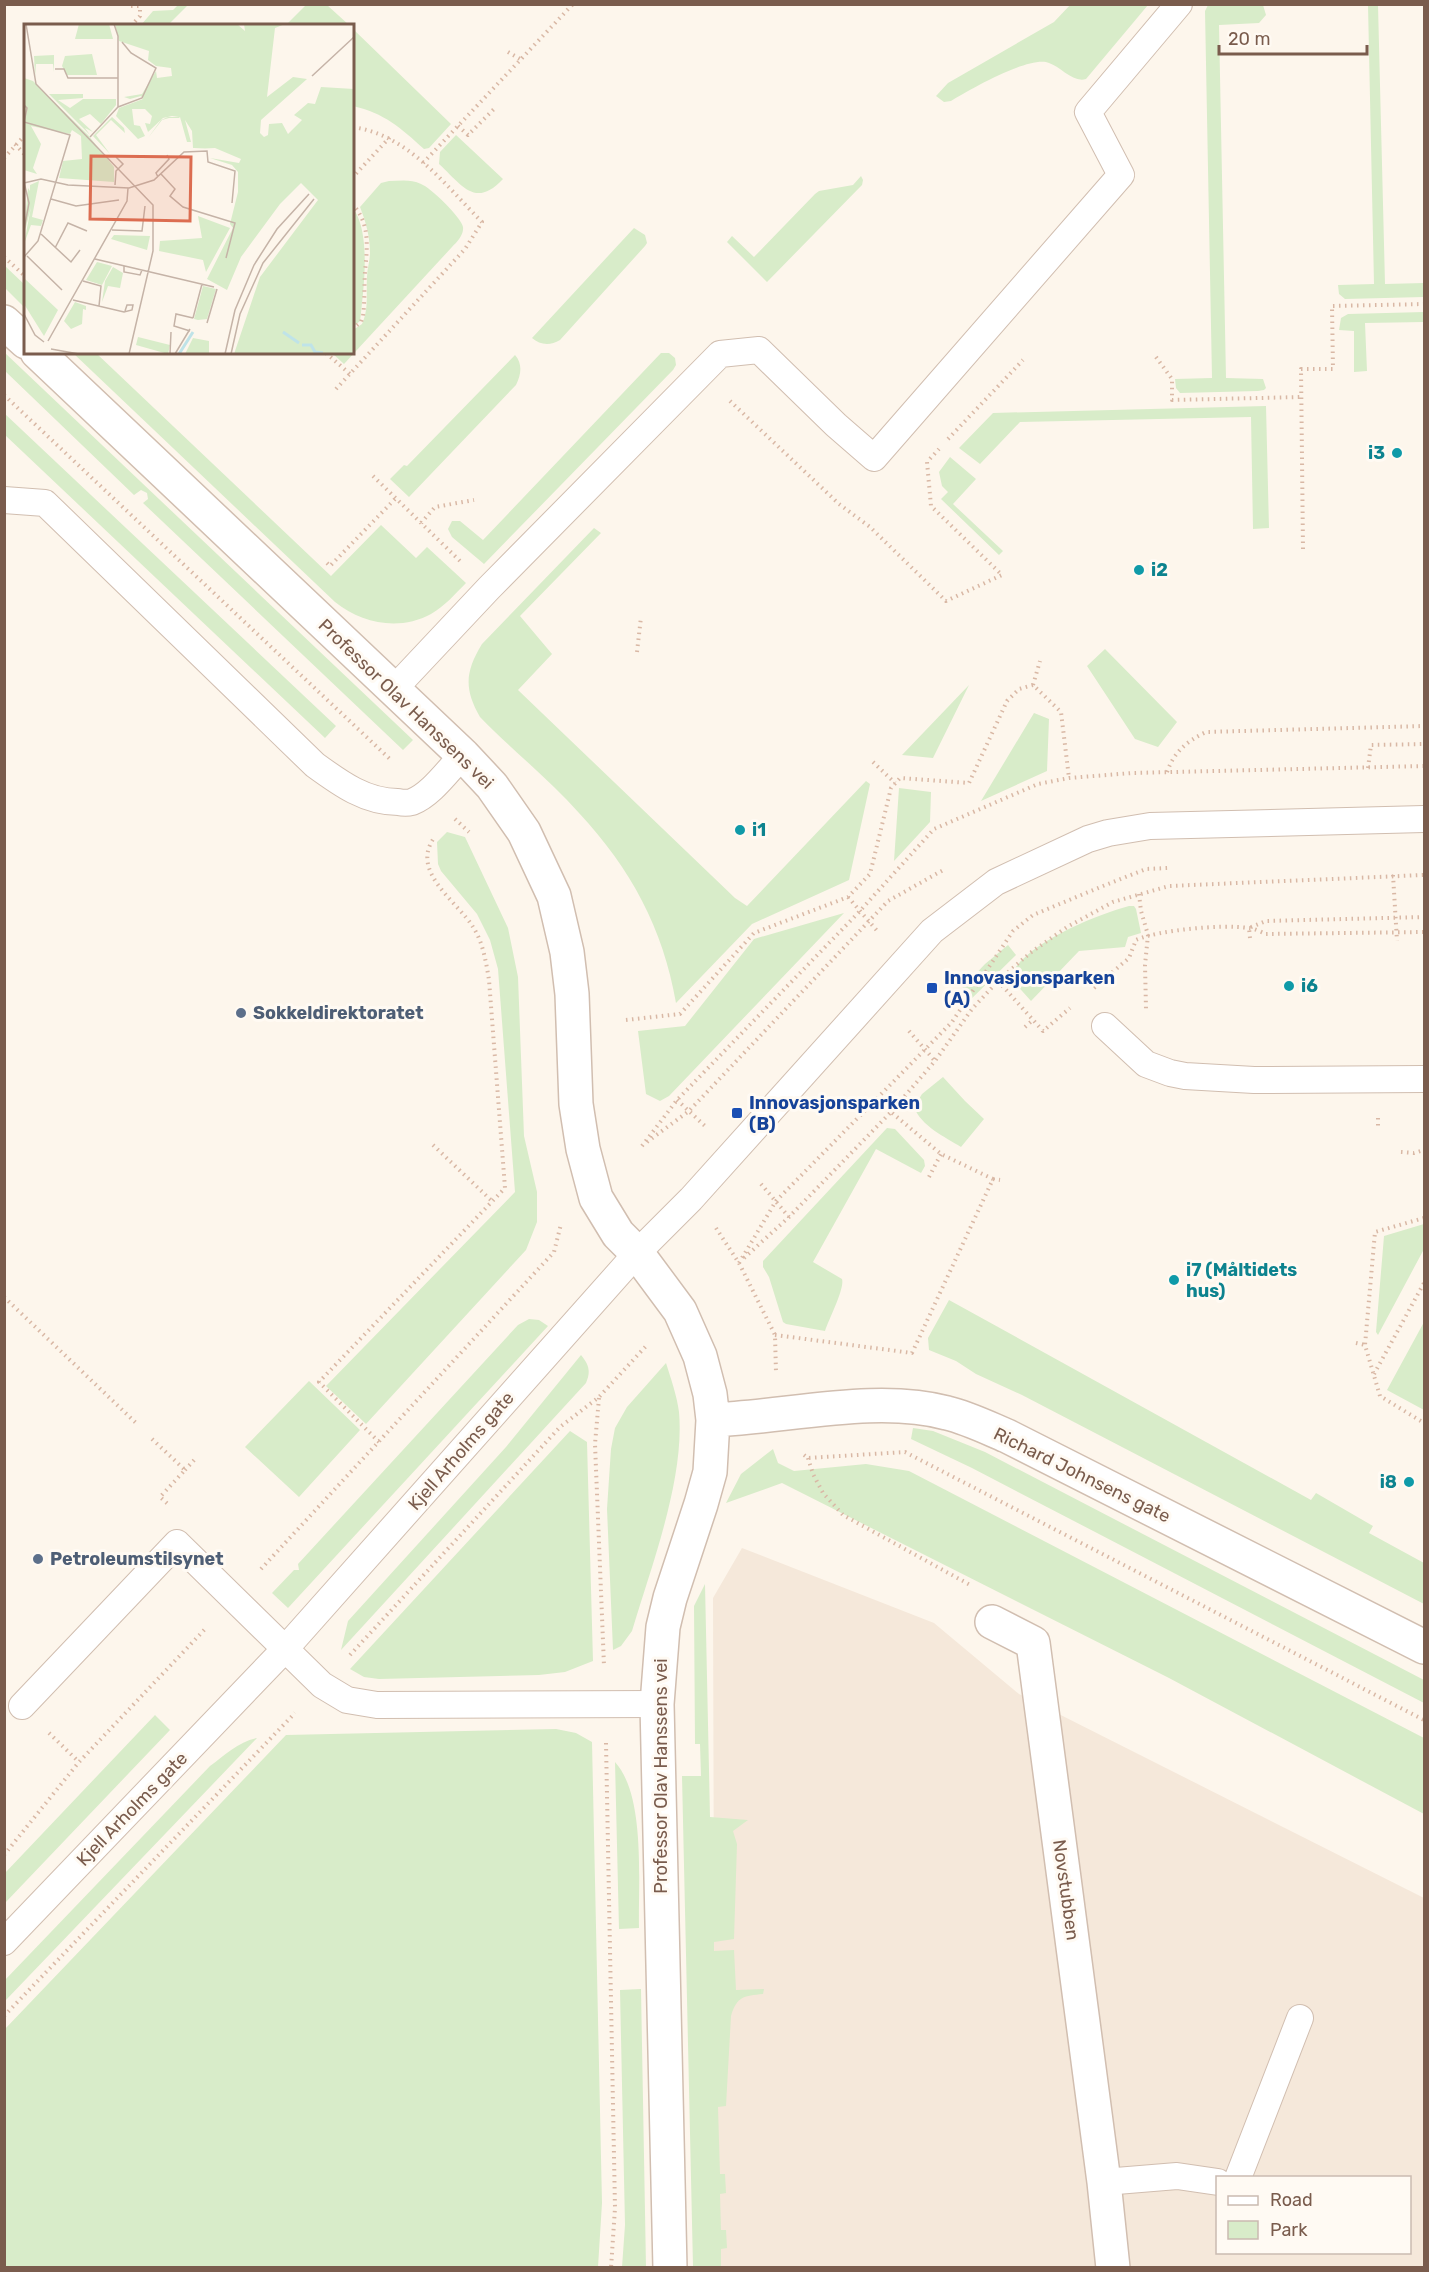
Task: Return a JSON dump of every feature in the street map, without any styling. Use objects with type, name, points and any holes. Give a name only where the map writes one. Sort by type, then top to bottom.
[{"type":"street","points":[[4,322],[24,340]]},
{"type":"street","name":"Professor Olav Hanssens vei","points":[[39,354],[463,755],[492,786],[524,832],[554,896],[567,952],[572,994],[576,1104],[583,1149],[596,1198],[618,1234],[637,1253],[680,1311],[700,1356],[710,1394],[713,1420],[710,1472],[663,1627],[657,1704],[670,2268]]},
{"type":"street","name":"Richard Johnsens gate","points":[[713,1420],[874,1406],[906,1406],[948,1413],[1007,1436],[1425,1647]]},
{"type":"street","name":"Novstubben","points":[[992,1622],[1034,1643],[1104,2182],[1113,2268]]},
{"type":"lane","points":[[394,689],[489,588],[720,354],[759,350],[836,425],[874,458],[1121,175],[1088,112],[1179,4]]},
{"type":"lane","points":[[4,500],[45,503],[315,765],[340,784],[367,798],[411,803],[426,793],[463,755]]},
{"type":"lane","name":"Kjell Arholms gate","points":[[4,1942],[285,1649],[637,1253],[691,1199],[932,931],[996,882],[1088,839],[1108,833],[1140,828],[1425,819]]},
{"type":"lane","points":[[1105,1026],[1146,1064],[1185,1076],[1254,1080],[1425,1080]]},
{"type":"lane","points":[[22,1706],[177,1543],[322,1685],[347,1700],[376,1705],[657,1704]]},
{"type":"lane","points":[[1239,2176],[1300,2018]]},
{"type":"lane","points":[[1104,2182],[1177,2176],[1216,2182]]},
{"type":"path","points":[[423,163],[573,4]]},
{"type":"path","points":[[131,6],[140,5],[140,16],[133,24]]},
{"type":"path","points":[[508,52],[521,60]]},
{"type":"path","points":[[458,126],[468,135],[494,109]]},
{"type":"path","points":[[336,389],[465,249],[482,222],[423,163],[390,137],[372,130],[354,127]]},
{"type":"path","points":[[4,158],[24,136]]},
{"type":"path","points":[[354,176],[390,137]]},
{"type":"path","points":[[15,144],[24,154]]},
{"type":"path","points":[[354,206],[363,221],[368,246],[363,316],[361,322],[354,327]]},
{"type":"path","points":[[4,257],[24,275]]},
{"type":"path","points":[[1304,549],[1301,369],[1333,369],[1332,306],[1425,304]]},
{"type":"path","points":[[326,354],[350,374]]},
{"type":"path","points":[[1156,357],[1172,379],[1172,400],[1302,397]]},
{"type":"path","points":[[948,440],[1023,360]]},
{"type":"path","points":[[4,395],[426,793]]},
{"type":"path","points":[[727,398],[839,504],[870,527],[946,601],[1002,575],[931,506],[927,462],[939,449]]},
{"type":"path","points":[[373,476],[394,499],[466,566]]},
{"type":"path","points":[[321,558],[330,566],[394,499]]},
{"type":"path","points":[[421,524],[435,507],[474,500]]},
{"type":"path","points":[[933,516],[937,511]]},
{"type":"path","points":[[637,652],[641,617]]},
{"type":"path","points":[[1033,685],[1040,661]]},
{"type":"path","points":[[1033,685],[1061,711],[1069,778]]},
{"type":"path","points":[[626,1020],[680,1014],[754,933],[848,897],[870,874],[891,788],[895,783],[900,778],[969,783],[1007,701],[1019,690],[1033,685]]},
{"type":"path","points":[[1167,772],[1172,759],[1185,744],[1206,732],[1425,726]]},
{"type":"path","points":[[1368,768],[1371,745],[1425,744]]},
{"type":"path","points":[[873,762],[895,783]]},
{"type":"path","points":[[446,825],[453,818],[472,835]]},
{"type":"path","points":[[379,1442],[319,1382],[506,1188],[489,980],[485,957],[474,928],[458,906],[437,885],[430,873],[428,848],[432,839],[439,832]]},
{"type":"path","points":[[739,1263],[776,1201],[952,1022],[1013,931],[1033,915],[1146,869]]},
{"type":"path","points":[[1393,875],[1397,941]]},
{"type":"path","points":[[739,1263],[789,1216],[891,1112],[935,1061],[972,1009],[998,981],[1030,953],[1067,927],[1113,902],[1169,886],[1425,875]]},
{"type":"path","points":[[1139,894],[1148,935],[1145,965],[1146,1016]]},
{"type":"path","points":[[848,897],[882,936]]},
{"type":"path","points":[[1249,928],[1266,921],[1425,917]]},
{"type":"path","points":[[1086,994],[1129,958],[1136,940],[1148,935],[1212,928],[1249,928],[1266,934],[1425,932]]},
{"type":"path","points":[[1249,928],[1250,938]]},
{"type":"path","points":[[998,981],[1043,1031],[1077,1002]]},
{"type":"path","points":[[1025,1027],[1032,1020]]},
{"type":"path","points":[[909,1031],[935,1061]]},
{"type":"path","points":[[677,1100],[705,1127]]},
{"type":"path","points":[[891,1112],[941,1154],[993,1179],[1000,1180]]},
{"type":"path","points":[[433,1145],[493,1202]]},
{"type":"path","points":[[1401,1152],[1414,1153],[1425,1150]]},
{"type":"path","points":[[929,1177],[941,1154]]},
{"type":"path","points":[[775,1335],[912,1353],[993,1179]]},
{"type":"path","points":[[761,1184],[789,1216]]},
{"type":"path","points":[[1425,1218],[1375,1232],[1365,1345],[1380,1396],[1425,1423]]},
{"type":"path","points":[[4,1855],[79,1762],[234,1599],[554,1252],[562,1219]]},
{"type":"path","points":[[711,1221],[739,1263],[775,1335],[776,1376]]},
{"type":"path","points":[[1374,1374],[1425,1282]]},
{"type":"path","points":[[4,1297],[136,1423]]},
{"type":"path","points":[[344,1662],[560,1427],[599,1397],[649,1343]]},
{"type":"path","points":[[1356,1343],[1365,1345]]},
{"type":"path","points":[[599,1397],[596,1444],[603,1655]]},
{"type":"path","points":[[801,1454],[808,1458],[905,1452],[1425,1720]]},
{"type":"path","points":[[185,1470],[196,1458]]},
{"type":"path","points":[[808,1458],[823,1493],[843,1515],[978,1590]]},
{"type":"path","points":[[4,2016],[272,1737]]},
{"type":"path","points":[[606,1753],[615,2208],[611,2268]]},
{"type":"shaded area","points":[[742,1548],[934,1623],[1019,1694],[1424,1898],[1424,2267],[715,2267],[713,1598]]},
{"type":"green space","points":[[1071,4],[1148,5],[1086,79],[1076,79],[1054,65],[1040,62],[1028,64],[1000,75],[951,101],[944,102],[936,96],[948,83],[1054,22]]},
{"type":"green space","points":[[178,5],[188,5],[169,24],[142,24],[153,11],[173,10]]},
{"type":"green space","points":[[306,5],[327,5],[348,24],[287,24]]},
{"type":"green space","points":[[1208,5],[1263,5],[1266,15],[1259,23],[1219,25],[1226,378],[1263,379],[1266,388],[1258,391],[1180,393],[1176,388],[1175,379],[1212,378],[1205,11]]},
{"type":"green space","points":[[1368,5],[1378,5],[1385,284],[1424,283],[1424,297],[1345,299],[1339,294],[1338,285],[1374,284]]},
{"type":"green space","points":[[354,30],[451,124],[429,148],[424,149],[400,128],[364,109],[354,106]]},
{"type":"green space","points":[[456,135],[503,179],[493,188],[477,193],[469,191],[439,164],[440,152]]},
{"type":"green space","points":[[861,176],[862,185],[767,282],[727,242],[732,236],[754,257],[815,194],[819,191],[853,185]]},
{"type":"green space","points":[[413,181],[425,186],[445,203],[463,227],[456,243],[354,353],[354,329],[362,324],[366,307],[370,256],[367,230],[360,207],[381,183]]},
{"type":"green space","points":[[354,212],[363,234],[365,261],[360,321],[354,326]]},
{"type":"green space","points":[[634,228],[645,235],[647,243],[560,340],[545,344],[532,338]]},
{"type":"green space","points":[[4,265],[24,284],[24,307],[5,288]]},
{"type":"green space","points":[[1424,312],[1424,322],[1365,323],[1367,371],[1354,372],[1354,331],[1339,330],[1341,318],[1348,314]]},
{"type":"green space","points":[[4,352],[413,740],[403,750],[143,503],[148,499],[147,493],[141,490],[134,495],[5,371]]},
{"type":"green space","points":[[661,353],[669,353],[675,358],[676,365],[673,370],[484,564],[452,537],[448,529],[452,521],[460,521],[483,540]]},
{"type":"green space","points":[[74,354],[97,354],[331,576],[381,525],[416,558],[427,547],[466,583],[436,611],[407,622],[382,623],[369,620],[357,616],[335,602]]},
{"type":"green space","points":[[333,354],[353,354],[344,364]]},
{"type":"green space","points":[[515,355],[520,370],[516,385],[409,497],[390,479],[404,465],[407,466]]},
{"type":"green space","points":[[1266,406],[1269,528],[1253,529],[1251,417],[1020,422],[980,464],[959,448],[993,413]]},
{"type":"green space","points":[[4,413],[336,726],[325,738],[5,435]]},
{"type":"green space","points":[[950,457],[976,479],[953,504],[1003,551],[999,555],[941,499],[948,492],[942,486],[939,472]]},
{"type":"green space","points":[[594,528],[601,533],[520,616],[552,654],[518,690],[735,898],[747,906],[866,781],[870,784],[849,880],[752,924],[676,1003],[663,950],[642,901],[629,878],[598,834],[567,800],[480,717],[469,689],[472,663],[482,644]]},
{"type":"green space","points":[[1105,649],[1177,722],[1158,747],[1135,739],[1087,666]]},
{"type":"green space","points":[[969,685],[933,758],[902,755]]},
{"type":"green space","points":[[1034,713],[1049,719],[1047,771],[981,801]]},
{"type":"green space","points":[[899,788],[931,792],[930,822],[894,861]]},
{"type":"green space","points":[[447,832],[465,837],[508,928],[518,977],[524,1136],[537,1192],[537,1222],[526,1250],[366,1424],[326,1386],[515,1192],[498,969],[490,940],[477,914],[441,871],[438,864],[437,842]]},
{"type":"green space","points":[[1134,906],[1136,909],[1141,933],[1128,937],[1125,947],[1079,951],[1031,1001],[1013,981],[1011,975],[1019,963],[1046,941],[1081,923]]},
{"type":"green space","points":[[844,913],[669,1096],[660,1101],[646,1094],[638,1031],[685,1026],[754,939]]},
{"type":"green space","points":[[1008,945],[1016,955],[963,1007],[954,997],[985,964]]},
{"type":"green space","points":[[943,1077],[984,1119],[961,1147],[922,1120],[914,1107],[922,1094]]},
{"type":"green space","points":[[887,1128],[895,1129],[924,1160],[925,1166],[921,1173],[876,1149],[813,1262],[842,1279],[839,1296],[825,1331],[786,1324],[783,1322],[769,1277],[763,1267],[763,1261]]},
{"type":"green space","points":[[1424,1224],[1424,1249],[1378,1335],[1376,1332],[1384,1236]]},
{"type":"green space","points":[[949,1300],[1311,1500],[1316,1493],[1373,1526],[1369,1533],[1424,1563],[1424,1604],[1022,1395],[976,1374],[956,1361],[929,1350],[928,1338]]},
{"type":"green space","points":[[529,1319],[539,1320],[548,1326],[288,1608],[272,1593],[294,1570],[299,1570],[298,1564],[518,1325]]},
{"type":"green space","points":[[1424,1322],[1424,1410],[1387,1390]]},
{"type":"green space","points":[[581,1355],[588,1368],[586,1383],[341,1650],[348,1621],[506,1447]]},
{"type":"green space","points":[[666,1363],[679,1412],[677,1465],[672,1494],[632,1631],[621,1646],[613,1650],[607,1509],[611,1449],[615,1428],[627,1407]]},
{"type":"green space","points":[[309,1381],[360,1430],[299,1497],[245,1447]]},
{"type":"green space","points":[[913,1428],[933,1431],[985,1452],[1424,1680],[1424,1703],[972,1468],[911,1439]]},
{"type":"green space","points":[[570,1431],[587,1442],[593,1661],[565,1672],[539,1675],[379,1679],[364,1677],[350,1669]]},
{"type":"green space","points":[[773,1449],[778,1463],[794,1471],[866,1464],[909,1471],[1424,1738],[1424,1814],[1169,1678],[782,1483],[726,1503],[741,1474]]},
{"type":"green space","points":[[705,1584],[710,1817],[748,1820],[733,1831],[737,1844],[734,1939],[714,1942],[714,1951],[734,1950],[736,1990],[764,1989],[763,1994],[742,1998],[736,2004],[731,2016],[726,2106],[718,2107],[720,2174],[725,2174],[726,2193],[720,2194],[721,2230],[726,2230],[727,2248],[721,2249],[721,2268],[693,2267],[682,1776],[701,1776],[700,1744],[695,1744],[694,1606]]},
{"type":"green space","points":[[155,1715],[170,1730],[5,1903],[5,1873]]},
{"type":"green space","points":[[556,1729],[576,1733],[592,1742],[602,2203],[598,2267],[5,2267],[5,2029],[286,1735]]},
{"type":"green space","points":[[257,1738],[5,2001],[5,1980],[210,1766],[238,1746]]},
{"type":"green space","points":[[615,1762],[625,1777],[632,1796],[636,1818],[639,1928],[619,1929]]},
{"type":"green space","points":[[641,1989],[646,2267],[622,2267],[625,2225],[620,1990]]},
{"type":"place","name":"i3","points":[[1397,453]]},
{"type":"place","name":"i2","points":[[1139,570]]},
{"type":"place","name":"i1","points":[[740,830]]},
{"type":"place","name":"i6","points":[[1289,986]]},
{"type":"place","name":"Innovasjonsparken (A)","points":[[932,988]]},
{"type":"place","name":"Sokkeldirektoratet","points":[[241,1013]]},
{"type":"place","name":"Innovasjonsparken (B)","points":[[737,1113]]},
{"type":"place","name":"i7 (Måltidets hus)","points":[[1174,1280]]},
{"type":"place","name":"i8","points":[[1409,1482]]},
{"type":"place","name":"Petroleumstilsynet","points":[[38,1559]]}]
